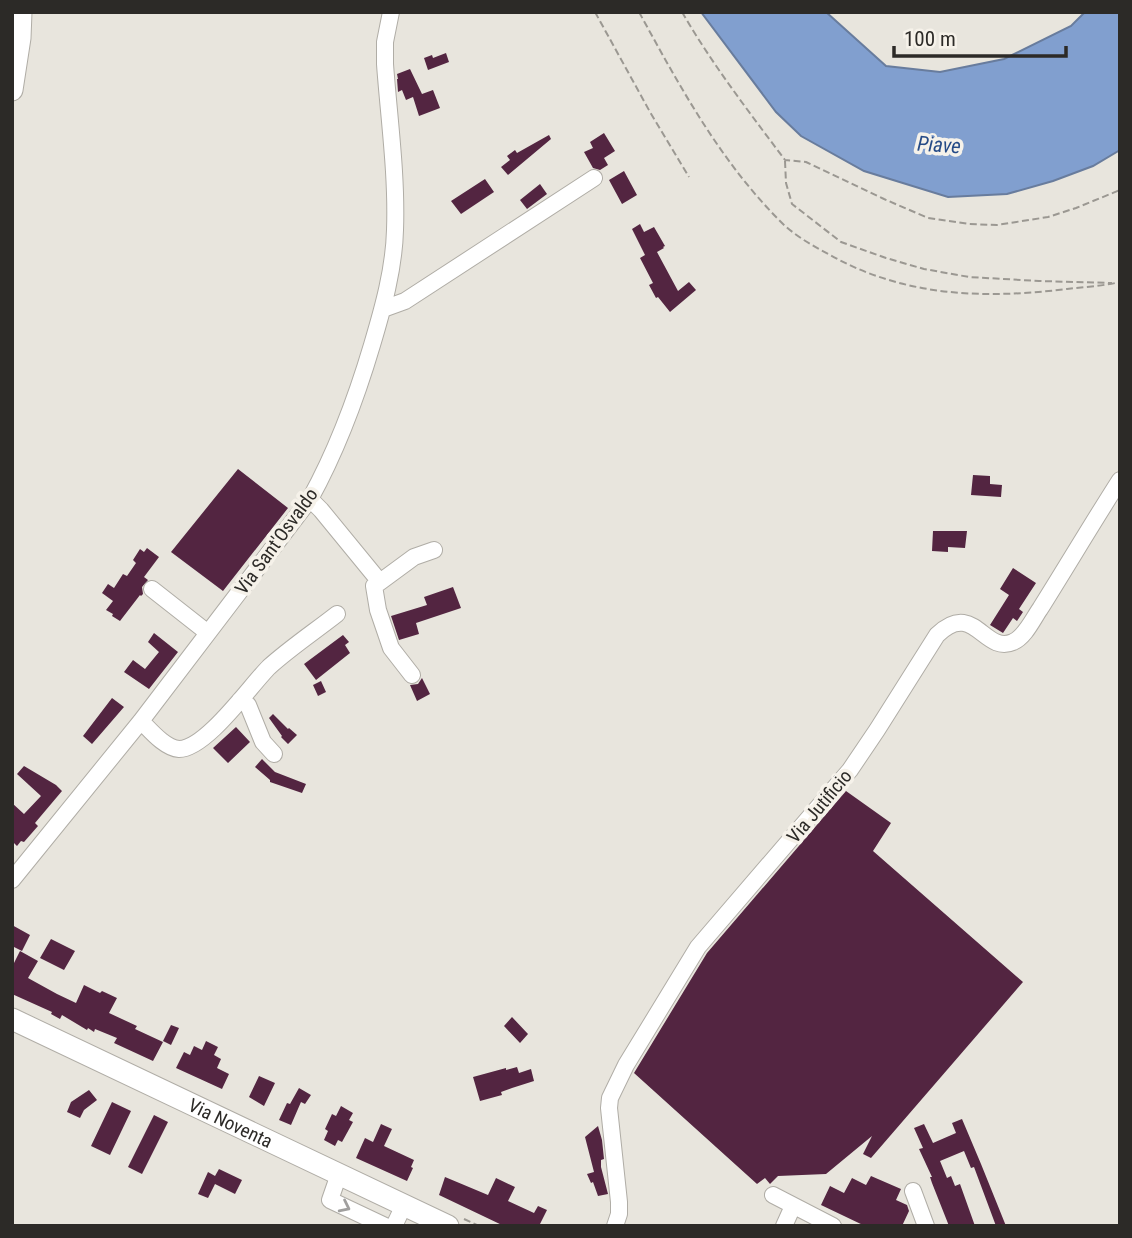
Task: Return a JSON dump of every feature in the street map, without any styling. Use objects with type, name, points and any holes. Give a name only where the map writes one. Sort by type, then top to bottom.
[{"type":"main road","points":[[12,90],[21,12]]},
{"type":"main road","name":"Via Noventa","points":[[12,1019],[448,1226]]},
{"type":"street","name":"Via Sant'Osvaldo","points":[[12,880],[141,721],[310,499],[324,473],[355,402],[383,309],[392,260],[395,197],[385,64],[385,42],[391,12]]},
{"type":"street","points":[[383,309],[405,301],[594,178]]},
{"type":"street","name":"Via Jutificio","points":[[615,1226],[619,1214],[610,1098],[626,1065],[698,947],[850,770],[937,635],[946,626],[962,622],[1000,644],[1011,643],[1020,638],[1120,480]]},
{"type":"street","points":[[310,499],[377,584],[377,610],[391,648],[412,675]]},
{"type":"street","points":[[360,596],[414,557],[434,550]]},
{"type":"street","points":[[152,589],[208,633]]},
{"type":"street","points":[[141,721],[172,747],[189,747],[213,730],[269,668],[337,614]]},
{"type":"street","points":[[240,700],[248,705],[263,742],[274,754]]},
{"type":"street","points":[[339,1174],[330,1200],[384,1226]]},
{"type":"street","points":[[913,1191],[926,1226]]},
{"type":"street","points":[[773,1195],[833,1226]]},
{"type":"street","points":[[394,1226],[404,1205]]},
{"type":"street","points":[[784,1226],[793,1206]]},
{"type":"path","points":[[595,12],[689,177]]},
{"type":"path","points":[[639,12],[715,141],[779,221],[810,245],[881,279],[930,290],[979,295],[1028,294],[1120,282]]},
{"type":"path","points":[[682,12],[696,38],[785,160],[786,183],[792,204],[841,242],[924,269],[969,277],[1116,283]]},
{"type":"path","points":[[785,160],[806,162],[928,218],[969,223],[998,225],[1048,217],[1120,190]]},
{"type":"water","name":"Piave","points":[[701,12],[826,12],[886,66],[940,72],[1004,59],[1071,26],[1085,12],[1120,12],[1120,150],[1093,166],[1007,194],[948,197],[864,171],[801,136],[776,112]]},
{"type":"building","points":[[446,53],[449,62],[428,70],[424,58]]},
{"type":"building","points":[[410,69],[422,94],[433,90],[440,108],[419,116],[413,97],[406,100],[402,90],[398,92],[397,74]]},
{"type":"building","points":[[604,133],[615,151],[604,158],[608,165],[600,170],[593,168],[584,152],[593,148],[590,142]]},
{"type":"building","points":[[549,135],[551,139],[508,175],[501,167],[510,160],[507,156],[515,150],[517,153]]},
{"type":"building","points":[[624,171],[637,195],[622,204],[609,180]]},
{"type":"building","points":[[485,179],[494,192],[461,214],[451,201]]},
{"type":"building","points":[[540,184],[547,194],[527,209],[520,200]]},
{"type":"building","points":[[640,224],[644,232],[654,227],[665,246],[657,252],[678,291],[689,282],[696,290],[670,312],[658,297],[656,298],[649,285],[653,283],[640,258],[645,255],[632,229]]},
{"type":"building","points":[[238,469],[288,508],[223,591],[171,552]]},
{"type":"building","points":[[973,475],[990,476],[990,484],[1002,485],[1001,497],[971,495]]},
{"type":"building","points":[[933,531],[967,531],[965,548],[948,547],[948,552],[932,551]]},
{"type":"building","points":[[147,548],[159,557],[144,577],[148,580],[142,587],[143,594],[120,621],[106,610],[113,601],[102,593],[108,584],[114,588],[123,574],[127,576],[136,563],[133,560],[140,549],[144,552]]},
{"type":"building","points":[[1013,568],[1036,583],[1019,609],[1023,612],[1017,621],[1013,618],[1003,633],[990,625],[1009,595],[1000,589]]},
{"type":"building","points":[[453,587],[461,608],[416,623],[419,634],[399,640],[391,616],[427,605],[424,597]]},
{"type":"building","points":[[154,633],[178,652],[149,689],[124,672],[133,660],[145,669],[159,652],[148,642]]},
{"type":"building","points":[[343,635],[349,642],[345,645],[350,653],[316,680],[304,664]]},
{"type":"building","points":[[422,678],[430,694],[417,701],[410,685],[418,684]]},
{"type":"building","points":[[321,681],[326,692],[318,696],[313,685]]},
{"type":"building","points":[[112,698],[124,707],[92,744],[83,736]]},
{"type":"building","points":[[273,714],[297,735],[288,744],[269,718]]},
{"type":"building","points":[[236,727],[250,742],[228,763],[213,748]]},
{"type":"building","points":[[262,759],[275,772],[306,784],[302,793],[270,782],[255,767]]},
{"type":"building","points":[[24,766],[62,791],[35,823],[38,826],[17,846],[12,841],[12,803],[24,814],[41,796],[17,774]]},
{"type":"building","points":[[846,791],[891,823],[873,851],[1023,982],[871,1158],[863,1154],[872,1136],[826,1174],[778,1176],[770,1184],[765,1178],[757,1184],[634,1073],[707,953]]},
{"type":"building","points":[[12,925],[30,935],[22,951],[12,946]]},
{"type":"building","points":[[51,939],[75,951],[64,970],[40,958]]},
{"type":"building","points":[[20,951],[38,961],[28,978],[57,994],[76,1003],[84,985],[117,998],[109,1013],[163,1042],[153,1061],[114,1043],[117,1038],[95,1029],[94,1032],[88,1028],[87,1030],[62,1015],[60,1019],[51,1014],[52,1012],[12,994],[12,967]]},
{"type":"building","points":[[512,1017],[528,1034],[520,1043],[504,1026]]},
{"type":"building","points":[[171,1025],[179,1028],[171,1045],[163,1041]]},
{"type":"building","points":[[206,1041],[218,1047],[214,1055],[221,1059],[217,1068],[229,1074],[222,1089],[176,1068],[184,1052],[190,1055],[194,1046],[202,1050]]},
{"type":"building","points":[[517,1067],[519,1073],[531,1069],[534,1081],[480,1101],[473,1077]]},
{"type":"building","points":[[259,1076],[275,1083],[264,1106],[249,1097]]},
{"type":"building","points":[[299,1088],[311,1095],[305,1104],[301,1102],[291,1125],[279,1120],[287,1103],[290,1104]]},
{"type":"building","points":[[89,1090],[97,1100],[84,1110],[80,1118],[67,1112],[71,1102]]},
{"type":"building","points":[[112,1102],[131,1111],[110,1155],[91,1146]]},
{"type":"building","points":[[341,1106],[353,1113],[349,1120],[353,1122],[342,1142],[338,1140],[335,1146],[324,1140],[328,1131],[325,1129],[332,1114],[336,1116]]},
{"type":"building","points":[[154,1115],[168,1122],[142,1174],[128,1167]]},
{"type":"building","points":[[962,1119],[1006,1226],[996,1226],[974,1167],[971,1168],[964,1151],[940,1161],[947,1178],[951,1176],[955,1186],[960,1184],[975,1226],[949,1226],[919,1149],[923,1148],[914,1128],[924,1124],[933,1143],[956,1133],[952,1123]]},
{"type":"building","points":[[381,1124],[392,1129],[384,1146],[414,1160],[407,1181],[356,1158],[365,1138],[373,1142]]},
{"type":"building","points":[[598,1126],[604,1159],[601,1160],[601,1167],[608,1194],[598,1196],[587,1174],[594,1172],[585,1137]]},
{"type":"building","points":[[219,1169],[242,1180],[235,1194],[215,1184],[208,1198],[198,1194],[208,1172],[215,1176]]},
{"type":"building","points":[[871,1176],[901,1189],[896,1200],[907,1205],[909,1211],[902,1226],[865,1226],[821,1205],[830,1186],[844,1193],[852,1178],[866,1185]]},
{"type":"building","points":[[445,1177],[488,1195],[496,1178],[515,1187],[508,1201],[534,1213],[538,1206],[547,1210],[539,1226],[504,1226],[439,1195]]}]
